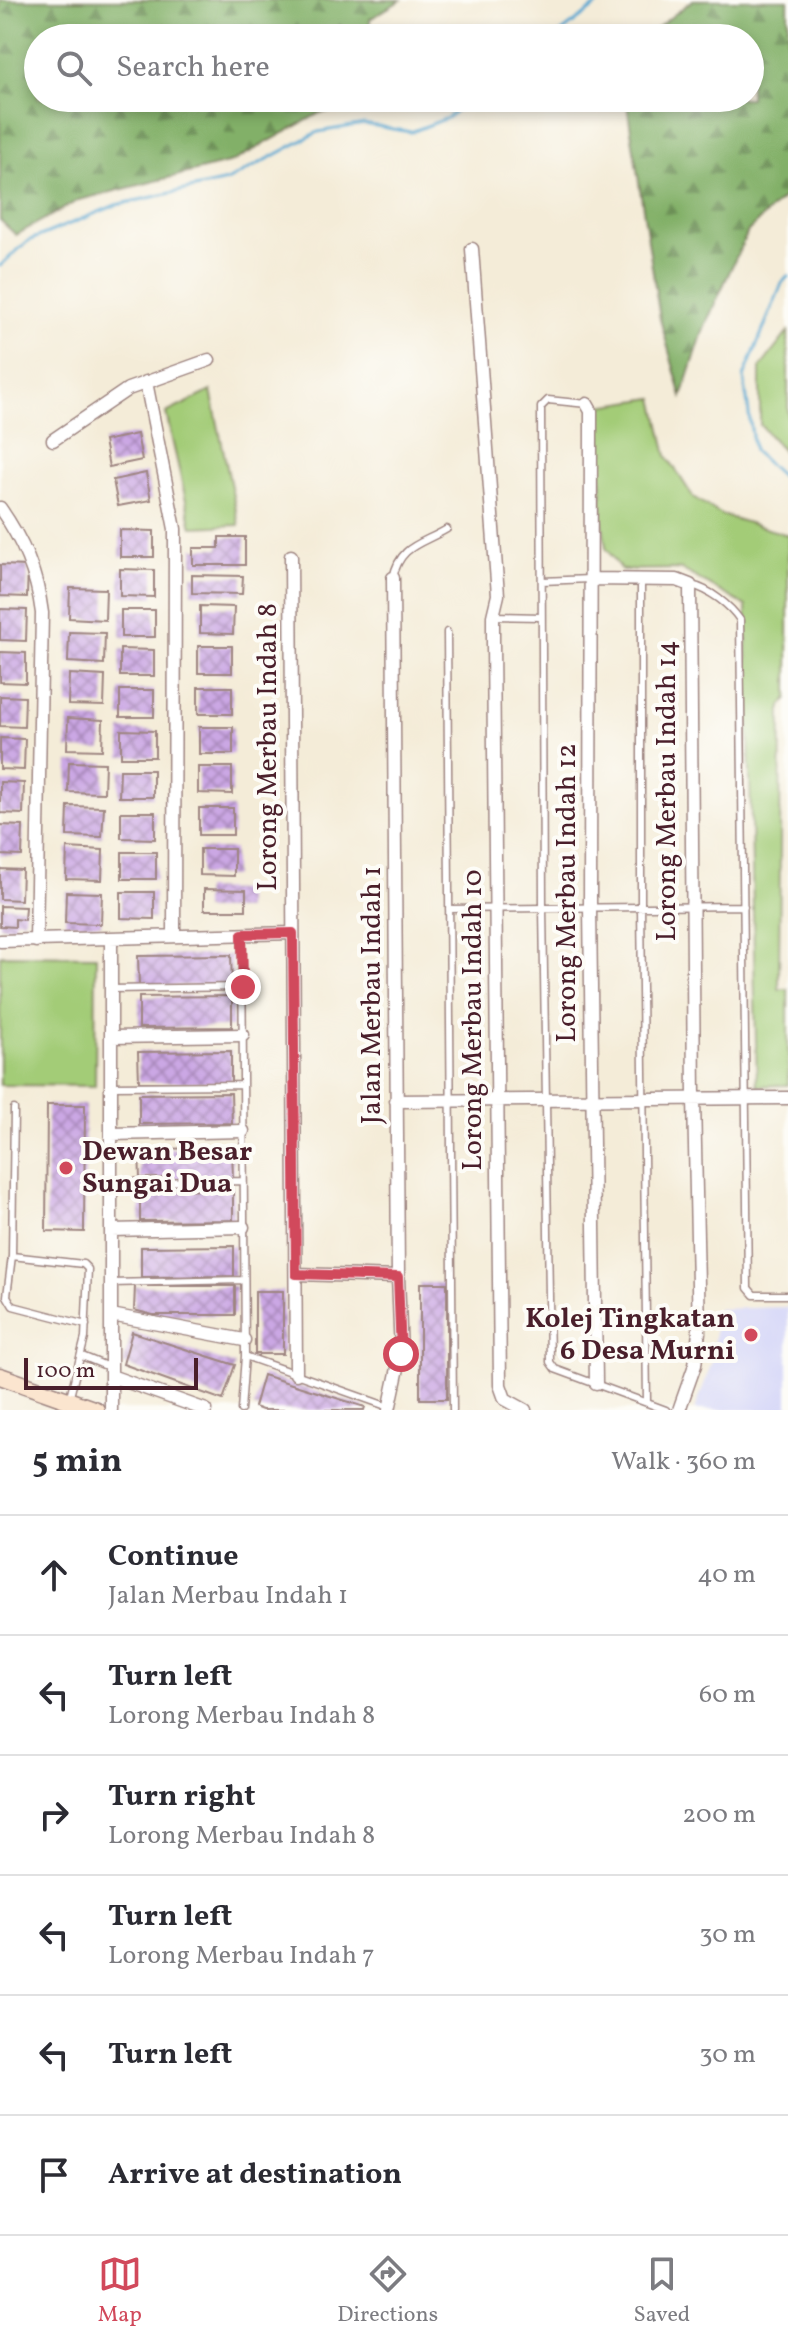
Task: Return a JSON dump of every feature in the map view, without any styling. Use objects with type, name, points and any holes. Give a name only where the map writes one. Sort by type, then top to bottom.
[{"type":"main road","points":[[0,1376],[96,1410]]},
{"type":"street","name":"Lorong Merbau Indah 10","points":[[472,249],[498,595],[493,616],[500,1385],[505,1399],[525,1410]]},
{"type":"street","points":[[53,440],[128,389],[209,360]]},
{"type":"street","points":[[146,382],[175,529],[174,936]]},
{"type":"street","name":"Lorong Merbau Indah 12","points":[[587,404],[591,411],[590,907],[596,1383]]},
{"type":"street","points":[[0,508],[25,549],[39,590],[42,613],[36,941]]},
{"type":"street","name":"Lorong Merbau Indah 8","points":[[291,556],[296,1374]]},
{"type":"street","name":"Jalan Merbau Indah 1","points":[[389,1409],[401,1354],[393,578]]},
{"type":"street","points":[[590,579],[677,580],[690,585]]},
{"type":"street","name":"Lorong Merbau Indah 14","points":[[679,1410],[699,1351],[690,585]]},
{"type":"street","points":[[0,941],[293,933]]},
{"type":"street","points":[[111,939],[111,1410]]},
{"type":"street","points":[[111,1037],[243,1035]]},
{"type":"street","points":[[396,1101],[788,1098]]},
{"type":"street","points":[[111,1134],[243,1131]]},
{"type":"street","points":[[111,1230],[243,1227]]},
{"type":"street","points":[[296,1274],[398,1277]]},
{"type":"street","points":[[111,1315],[244,1340]]},
{"type":"street","points":[[111,1372],[206,1410]]},
{"type":"lane","points":[[587,404],[548,400],[541,407],[543,908],[550,1362],[555,1369],[666,1410]]},
{"type":"lane","points":[[393,578],[397,561],[410,548],[447,529]]},
{"type":"lane","points":[[542,581],[590,579]]},
{"type":"lane","points":[[641,579],[647,1402]]},
{"type":"lane","points":[[690,585],[703,588],[735,612],[740,620],[748,1288],[754,1295],[788,1295]]},
{"type":"lane","points":[[493,616],[541,617]]},
{"type":"lane","points":[[447,632],[453,1410]]},
{"type":"lane","points":[[449,909],[744,906]]},
{"type":"lane","points":[[241,1410],[245,1356],[242,934]]},
{"type":"lane","points":[[111,989],[243,987]]},
{"type":"lane","points":[[111,1086],[243,1085]]},
{"type":"lane","points":[[14,1109],[12,1256],[7,1296],[13,1306],[86,1325]]},
{"type":"lane","points":[[111,1182],[243,1181]]},
{"type":"lane","points":[[12,1256],[83,1264],[88,1269],[82,1356],[69,1400]]},
{"type":"lane","points":[[111,1283],[243,1280]]},
{"type":"lane","points":[[82,1356],[111,1372]]},
{"type":"lane","points":[[245,1356],[389,1409]]},
{"type":"shaded area","name":"Kolej Tingkatan 6 Desa Murni","points":[[788,1307],[788,1410],[695,1410],[712,1362],[717,1309]]},
{"type":"green space","points":[[0,0],[401,0],[370,19],[370,24],[24,24],[24,112],[326,112],[232,162],[79,200],[16,235],[0,220]]},
{"type":"green space","points":[[693,0],[788,0],[788,193],[748,231],[704,328],[682,397],[660,319],[628,112],[764,112],[764,24],[662,24]]},
{"type":"green space","points":[[788,332],[788,456],[760,425],[760,368]]},
{"type":"green space","points":[[211,391],[239,525],[192,527],[166,413]]},
{"type":"green space","points":[[654,398],[667,456],[693,497],[722,515],[788,535],[788,698],[781,706],[779,989],[788,989],[788,1085],[757,1086],[746,606],[681,569],[621,570],[606,548],[602,518],[600,406]]},
{"type":"green space","points":[[0,955],[96,956],[95,1086],[0,1085]]},
{"type":"building","points":[[137,434],[142,460],[109,467],[104,441]]},
{"type":"building","points":[[146,473],[151,500],[118,506],[113,480]]},
{"type":"building","points":[[120,530],[154,531],[154,557],[120,557]]},
{"type":"building","points":[[219,537],[245,537],[245,565],[193,565],[193,548],[219,548]]},
{"type":"building","points":[[0,565],[28,566],[27,597],[0,596]]},
{"type":"building","points":[[120,569],[154,570],[154,597],[120,596]]},
{"type":"building","points":[[192,575],[243,576],[242,594],[192,593]]},
{"type":"building","points":[[70,588],[106,589],[105,620],[69,618]]},
{"type":"building","points":[[200,606],[234,607],[233,634],[200,633]]},
{"type":"building","points":[[0,609],[27,610],[26,641],[0,640]]},
{"type":"building","points":[[121,610],[155,610],[155,637],[121,637]]},
{"type":"building","points":[[69,632],[105,633],[104,664],[68,662]]},
{"type":"building","points":[[198,646],[232,646],[232,673],[198,673]]},
{"type":"building","points":[[120,649],[154,650],[154,676],[120,676]]},
{"type":"building","points":[[0,652],[26,653],[26,683],[0,682]]},
{"type":"building","points":[[69,674],[105,676],[104,706],[68,705]]},
{"type":"building","points":[[198,687],[232,687],[232,714],[198,714]]},
{"type":"building","points":[[120,690],[154,690],[154,717],[120,717]]},
{"type":"building","points":[[0,696],[25,697],[24,727],[0,726]]},
{"type":"building","points":[[68,718],[103,720],[102,750],[67,749]]},
{"type":"building","points":[[199,727],[233,727],[233,754],[199,754]]},
{"type":"building","points":[[121,730],[155,731],[155,757],[121,757]]},
{"type":"building","points":[[0,738],[25,739],[24,770],[0,769]]},
{"type":"building","points":[[69,762],[105,763],[104,793],[68,792]]},
{"type":"building","points":[[198,767],[232,767],[232,794],[198,793]]},
{"type":"building","points":[[120,770],[153,770],[153,797],[119,797]]},
{"type":"building","points":[[0,782],[24,783],[23,814],[0,813]]},
{"type":"building","points":[[68,806],[104,807],[102,837],[67,836]]},
{"type":"building","points":[[199,808],[233,808],[233,835],[199,835]]},
{"type":"building","points":[[121,812],[155,812],[155,839],[121,838]]},
{"type":"building","points":[[0,825],[23,826],[22,856],[0,855]]},
{"type":"building","points":[[67,848],[103,850],[102,880],[66,879]]},
{"type":"building","points":[[200,849],[234,849],[234,876],[200,875]]},
{"type":"building","points":[[122,852],[156,852],[156,879],[122,879]]},
{"type":"building","points":[[0,869],[22,870],[21,900],[0,899]]},
{"type":"building","points":[[204,889],[246,890],[246,910],[204,910]]},
{"type":"building","points":[[66,892],[102,893],[101,924],[65,923]]},
{"type":"building","points":[[121,892],[154,892],[154,919],[121,918]]},
{"type":"building","points":[[0,906],[25,907],[24,920],[15,919],[15,927],[0,926]]},
{"type":"building","points":[[231,955],[232,985],[139,986],[138,956]]},
{"type":"building","points":[[232,996],[232,1027],[139,1028],[139,997]]},
{"type":"building","points":[[231,1051],[231,1082],[139,1082],[138,1052]]},
{"type":"building","points":[[231,1093],[232,1123],[139,1124],[139,1094]]},
{"type":"building","name":"Dewan Besar Sungai Dua","points":[[47,1105],[85,1105],[84,1232],[46,1231]]},
{"type":"building","points":[[232,1148],[233,1178],[140,1179],[139,1149]]},
{"type":"building","points":[[233,1189],[233,1220],[140,1221],[140,1190]]},
{"type":"building","points":[[234,1246],[234,1276],[141,1277],[141,1247]]},
{"type":"building","points":[[420,1283],[447,1283],[447,1399],[420,1399]]},
{"type":"building","points":[[135,1286],[235,1286],[235,1315],[153,1315],[134,1310]]},
{"type":"building","points":[[255,1291],[283,1291],[283,1354],[255,1354]]},
{"type":"building","points":[[132,1332],[235,1365],[223,1400],[123,1364]]},
{"type":"building","points":[[263,1375],[365,1407],[364,1410],[262,1410],[254,1407]]},
{"type":"waterway","points":[[572,24],[604,0]]},
{"type":"waterway","points":[[0,266],[28,241],[116,205],[227,181],[318,132],[364,124],[411,132],[455,112]]},
{"type":"waterway","points":[[788,276],[782,283],[744,377],[754,451],[788,482]]},
{"type":"place","name":"Dewan Besar Sungai Dua","points":[[66,1168]]},
{"type":"place","name":"Kolej Tingkatan 6 Desa Murni","points":[[751,1335]]},
{"type":"route","points":[[243,987],[242,934],[293,933],[296,1274],[398,1277],[401,1354]]}]
